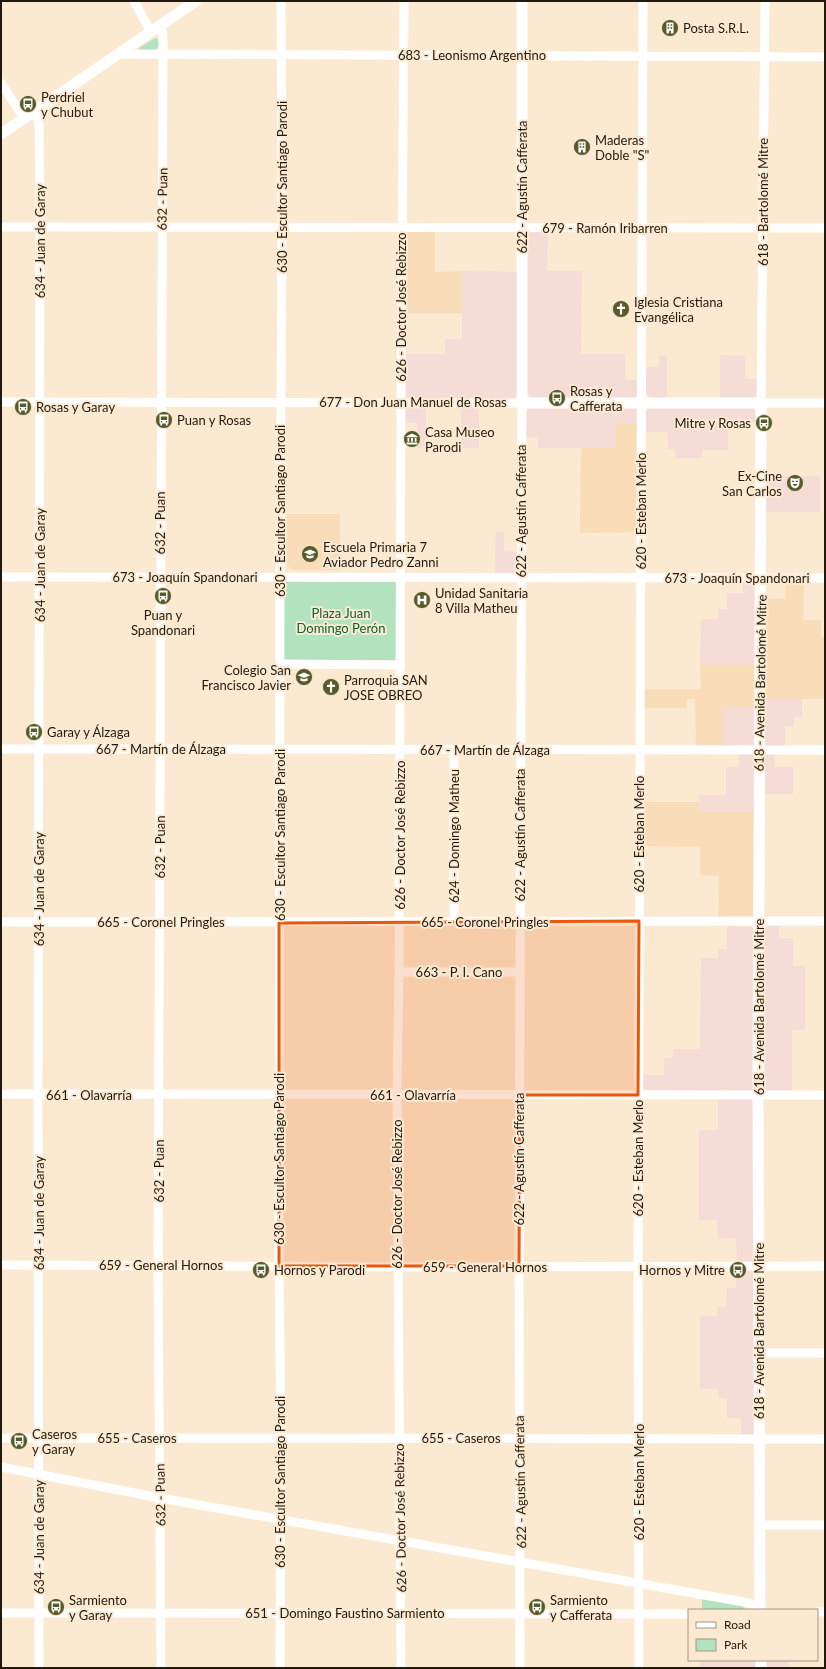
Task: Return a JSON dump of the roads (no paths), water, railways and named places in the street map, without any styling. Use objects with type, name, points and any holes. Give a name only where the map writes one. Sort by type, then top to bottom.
[{"type":"main road","points":[[1,134],[196,1]]},
{"type":"main road","name":"622 - Agustín Cafferata","points":[[522,1],[522,403]]},
{"type":"main road","name":"677 - Don Juan Manuel de Rosas","points":[[522,403],[761,403]]},
{"type":"main road","name":"618 - Avenida Bartolomé Mitre","points":[[759,1609],[760,1353],[758,1095],[761,403]]},
{"type":"street","points":[[134,1],[151,32]]},
{"type":"street","name":"630 - Escultor Santiago Parodi","points":[[280,1668],[279,923],[282,228],[281,1]]},
{"type":"street","name":"626 - Doctor José Rebizzo","points":[[401,1668],[397,1095],[401,665],[404,1]]},
{"type":"street","name":"620 - Esteban Merlo","points":[[639,1668],[638,1095],[643,1]]},
{"type":"street","name":"618 - Bartolomé Mitre","points":[[761,403],[765,1]]},
{"type":"street","name":"632 - Puan","points":[[161,25],[163,36],[163,53],[160,402],[158,1266],[161,1668]]},
{"type":"street","name":"683 - Leonismo Argentino","points":[[119,54],[825,57]]},
{"type":"street","points":[[1,83],[24,118]]},
{"type":"street","name":"634 - Juan de Garay","points":[[36,111],[39,123],[40,227],[40,749],[38,1095],[39,1668]]},
{"type":"street","name":"679 - Ramón Iribarren","points":[[1,227],[825,228]]},
{"type":"street","name":"677 - Don Juan Manuel de Rosas","points":[[1,402],[522,403]]},
{"type":"street","name":"622 - Agustín Cafferata","points":[[520,1668],[519,1266],[522,403]]},
{"type":"street","name":"677 - Don Juan Manuel de Rosas","points":[[761,403],[825,403]]},
{"type":"street","name":"673 - Joaquín Spandonari","points":[[1,577],[521,576],[825,578]]},
{"type":"street","points":[[280,664],[401,665]]},
{"type":"street","name":"667 - Martín de Álzaga","points":[[1,749],[825,750]]},
{"type":"street","name":"624 - Domingo Matheu","points":[[454,750],[454,921]]},
{"type":"street","name":"665 - Coronel Pringles","points":[[1,922],[279,923],[454,921],[825,921]]},
{"type":"street","name":"663 - P. I. Cano","points":[[399,972],[520,972]]},
{"type":"street","name":"661 - Olavarría","points":[[1,1094],[825,1095]]},
{"type":"street","name":"659 - General Hornos","points":[[1,1265],[398,1267],[825,1266]]},
{"type":"street","points":[[760,1353],[825,1353]]},
{"type":"street","name":"655 - Caseros","points":[[1,1438],[519,1438],[825,1440]]},
{"type":"street","points":[[1,1467],[160,1498],[280,1518],[749,1603],[758,1609]]},
{"type":"street","points":[[760,1525],[825,1525]]},
{"type":"street","name":"651 - Domingo Faustino Sarmiento","points":[[1,1613],[161,1612],[280,1614],[688,1614]]},
{"type":"place","name":"Posta S.R.L.","points":[[670,28]]},
{"type":"place","name":"Perdriel y Chubut","points":[[28,104]]},
{"type":"place","name":"Maderas Doble \"S\"","points":[[582,147]]},
{"type":"place","name":"Iglesia Cristiana Evangélica","points":[[621,309]]},
{"type":"place","name":"Rosas y Cafferata","points":[[557,398]]},
{"type":"place","name":"Rosas y Garay","points":[[23,407]]},
{"type":"place","name":"Puan y Rosas","points":[[164,420]]},
{"type":"place","name":"Mitre y Rosas","points":[[764,423]]},
{"type":"place","name":"Casa Museo Parodi","points":[[412,439]]},
{"type":"place","name":"Ex-Cine San Carlos","points":[[795,483]]},
{"type":"place","name":"Escuela Primaria 7 Aviador Pedro Zanni","points":[[310,554]]},
{"type":"place","name":"Puan y Spandonari","points":[[163,596]]},
{"type":"place","name":"Unidad Sanitaria 8 Villa Matheu","points":[[422,600]]},
{"type":"place","name":"Colegio San Francisco Javier","points":[[304,677]]},
{"type":"place","name":"Parroquia SAN JOSE OBREO","points":[[331,687]]},
{"type":"place","name":"Garay y Álzaga","points":[[34,732]]},
{"type":"place","name":"Hornos y Parodi","points":[[261,1270]]},
{"type":"place","name":"Hornos y Mitre","points":[[738,1270]]},
{"type":"place","name":"Caseros y Garay","points":[[19,1441]]},
{"type":"place","name":"Sarmiento y Garay","points":[[56,1607]]},
{"type":"place","name":"Sarmiento y Cafferata","points":[[537,1607]]},
{"type":"park label","name":"Plaza Juan Domingo Perón","points":[[341,620]]}]
